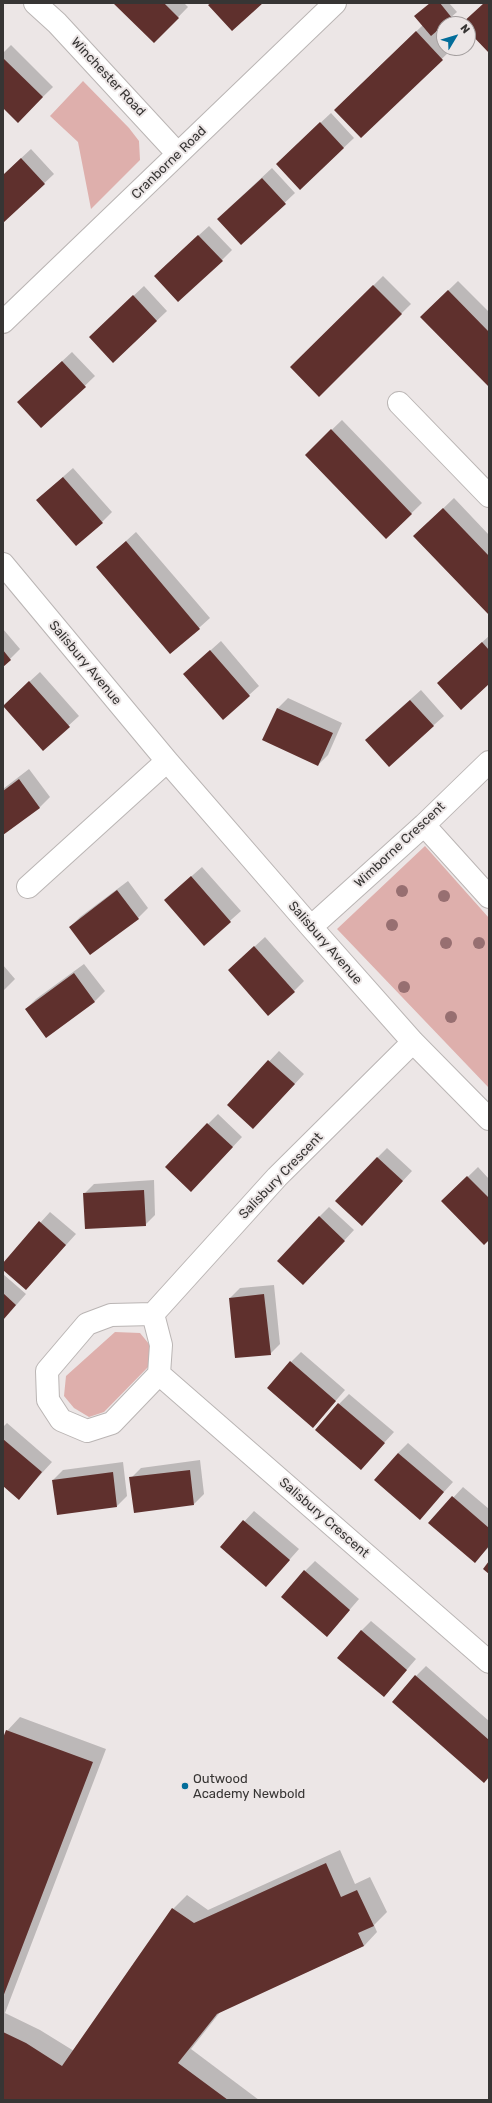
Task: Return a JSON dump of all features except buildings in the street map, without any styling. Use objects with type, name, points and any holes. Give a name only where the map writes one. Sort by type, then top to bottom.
[{"type":"street","name":"Winchester Road","points":[[36,3],[57,23],[178,154]]},
{"type":"street","name":"Cranborne Road","points":[[3,322],[335,3]]},
{"type":"street","points":[[399,403],[489,496]]},
{"type":"street","name":"Salisbury Avenue","points":[[3,564],[167,761],[311,927],[413,1042],[489,1119]]},
{"type":"street","points":[[28,887],[167,761]]},
{"type":"street","name":"Wimborne Crescent","points":[[311,927],[424,825],[489,762]]},
{"type":"street","points":[[424,825],[489,897]]},
{"type":"street","name":"Salisbury Crescent","points":[[154,1314],[277,1177],[413,1042]]},
{"type":"street","points":[[154,1314],[161,1345],[159,1374],[112,1423],[87,1431],[61,1420],[48,1400],[47,1371],[88,1324],[111,1315],[154,1314]]},
{"type":"street","name":"Salisbury Crescent","points":[[159,1374],[489,1662]]},
{"type":"shaded area","points":[[83,81],[129,128],[139,141],[140,160],[91,209],[78,142],[50,116]]},
{"type":"shaded area","points":[[425,846],[489,918],[489,1088],[337,929]]},
{"type":"shaded area","points":[[115,1332],[140,1333],[149,1344],[150,1365],[104,1412],[89,1417],[74,1408],[64,1396],[66,1376]]},
{"type":"place","name":"Outwood Academy Newbold","points":[[185,1786]]}]
